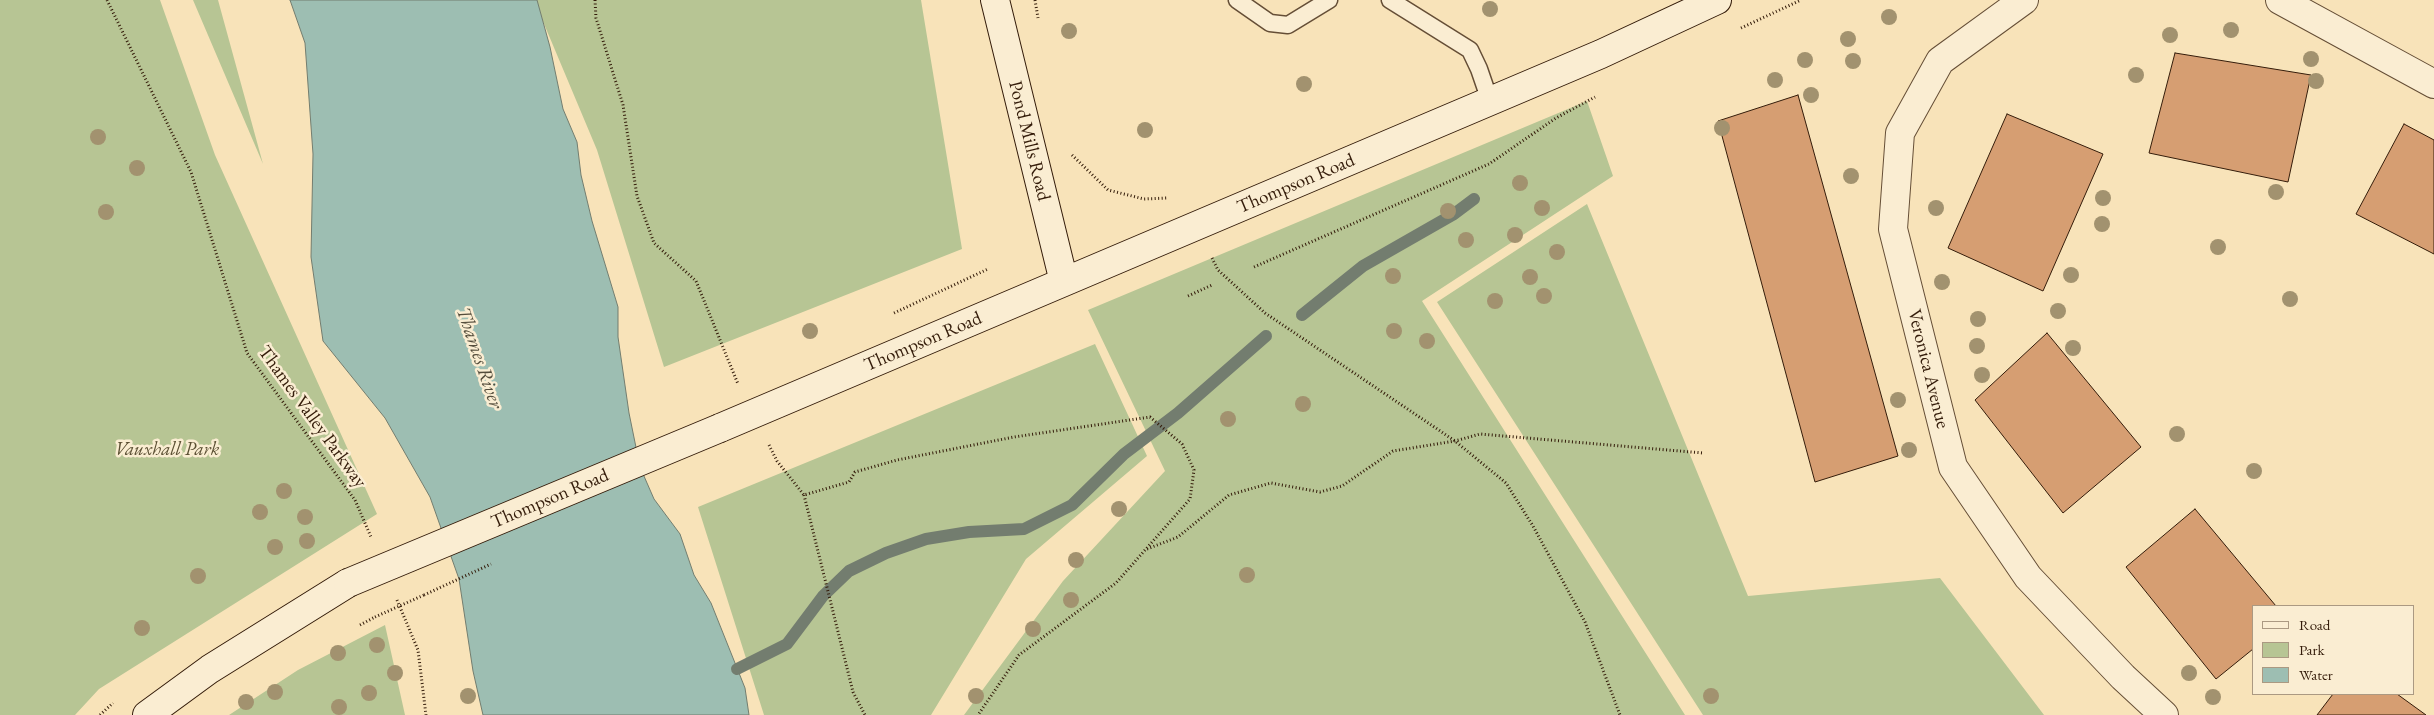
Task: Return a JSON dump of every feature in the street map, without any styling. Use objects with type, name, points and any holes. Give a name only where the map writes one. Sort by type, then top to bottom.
[{"type":"street","name":"Pond Mills Road","points":[[995,0],[1064,282]]},
{"type":"street","name":"Thompson Road","points":[[147,715],[210,669],[348,583],[754,414],[1601,54],[1717,0]]},
{"type":"street","name":"Veronica Avenue","points":[[2024,0],[1940,61],[1900,132],[1893,229],[1953,467],[2028,577],[2123,677],[2164,715]]},
{"type":"street","points":[[2280,0],[2434,84]]},
{"type":"lane","points":[[1237,0],[1270,24],[1288,25],[1329,0]]},
{"type":"lane","points":[[1390,0],[1470,50],[1490,101]]},
{"type":"path","name":"Thames Valley Parkway","points":[[107,0],[191,172],[247,353],[355,500],[372,540]]},
{"type":"path","points":[[596,0],[596,18],[623,105],[637,196],[654,243],[696,281],[730,367],[777,460],[804,495],[853,692],[865,715]]},
{"type":"path","points":[[1035,0],[1039,26]]},
{"type":"path","points":[[1254,267],[1489,164],[1556,118]]},
{"type":"path","points":[[1070,149],[1072,157],[1108,190],[1144,199]]},
{"type":"path","points":[[1197,226],[1218,270],[1265,313],[1455,441],[1506,483],[1533,526],[1585,622],[1620,715]]},
{"type":"path","points":[[1188,296],[1212,285]]},
{"type":"path","points":[[804,495],[849,482],[855,472],[897,460],[1014,437],[1150,418],[1182,444],[1194,470],[1190,499],[1116,583],[1019,655],[978,715]]},
{"type":"path","points":[[1146,550],[1178,537],[1230,495],[1271,483],[1320,492],[1342,486],[1393,452],[1455,441],[1480,434],[1703,453]]},
{"type":"path","points":[[360,625],[494,563]]},
{"type":"path","points":[[395,595],[418,650],[426,715]]},
{"type":"green space","name":"Vauxhall Park","points":[[0,0],[160,0],[215,155],[377,514],[99,689],[75,715],[0,715]]},
{"type":"green space","points":[[193,0],[218,0],[263,164]]},
{"type":"green space","points":[[534,0],[921,0],[962,249],[664,367],[597,150]]},
{"type":"green space","points":[[1587,101],[1613,176],[1422,301],[1685,715],[964,715],[1063,581],[1165,471],[1088,310]]},
{"type":"green space","points":[[1587,204],[1748,596],[1940,578],[2044,715],[1703,715],[1437,302]]},
{"type":"green space","points":[[1095,344],[1147,456],[1026,559],[931,715],[764,715],[698,507]]},
{"type":"green space","points":[[385,625],[405,715],[229,715],[298,670]]},
{"type":"water","name":"Thames River","points":[[290,0],[537,0],[550,47],[563,109],[577,142],[581,175],[592,221],[618,307],[618,337],[629,413],[640,467],[654,499],[680,534],[694,575],[711,603],[745,688],[749,715],[483,715],[473,671],[459,579],[430,497],[385,418],[323,341],[311,257],[313,154],[305,43]]},
{"type":"building","points":[[2175,53],[2311,75],[2288,182],[2149,153]]},
{"type":"building","points":[[1798,95],[1898,456],[1815,482],[1718,121]]},
{"type":"building","points":[[2007,114],[2103,154],[2043,291],[1948,248]]},
{"type":"building","points":[[2404,124],[2434,140],[2434,254],[2356,214]]},
{"type":"building","points":[[2047,333],[2141,447],[2063,513],[1975,400]]},
{"type":"building","points":[[2195,509],[2275,605],[2252,605],[2252,650],[2216,679],[2126,567]]},
{"type":"building","points":[[2332,695],[2398,695],[2426,715],[2317,715]]},
{"type":"waterway","points":[[1302,315],[1363,266],[1454,214],[1474,199]]},
{"type":"waterway","points":[[737,669],[787,644],[823,596],[849,571],[886,553],[926,539],[969,532],[1024,529],[1072,505],[1124,454],[1178,413],[1266,336]]}]
